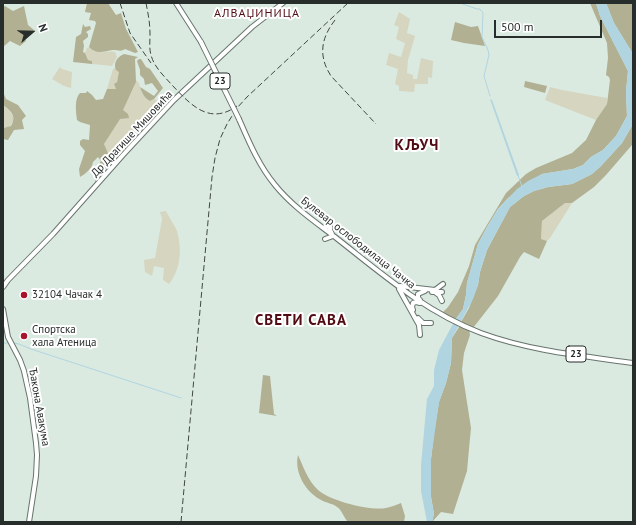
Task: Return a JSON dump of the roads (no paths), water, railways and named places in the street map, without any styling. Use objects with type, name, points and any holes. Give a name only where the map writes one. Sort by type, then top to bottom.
[{"type":"main road","name":"Булевар ослободилаца Чачка","points":[[176,3],[201,42],[258,159],[278,189],[296,207],[322,228],[330,226],[333,236],[423,304],[476,330],[504,340],[537,348],[633,364]]},
{"type":"main road","name":"Др Драгише Мишовића","points":[[3,287],[174,100],[252,27],[283,3]]},
{"type":"main road","points":[[325,239],[333,236]]},
{"type":"main road","points":[[423,304],[418,298],[419,293],[423,291],[435,291],[443,284]]},
{"type":"main road","points":[[396,285],[442,292]]},
{"type":"main road","points":[[396,285],[425,329]]},
{"type":"main road","points":[[435,291],[440,296],[442,301]]},
{"type":"main road","points":[[420,336],[420,323],[412,306],[415,302],[423,304]]},
{"type":"main road","name":"Ђакона Авакума","points":[[3,309],[7,332],[24,370],[30,398],[36,443],[36,476],[29,522]]},
{"type":"main road","points":[[420,323],[431,323]]},
{"type":"water","points":[[596,3],[606,3],[614,23],[633,54],[633,124],[622,143],[592,174],[572,184],[548,187],[534,191],[524,196],[510,207],[487,250],[473,299],[452,338],[451,363],[439,402],[431,459],[431,497],[434,514],[432,522],[427,522],[421,491],[421,465],[427,399],[434,386],[434,370],[439,350],[455,320],[463,309],[467,283],[478,244],[498,209],[517,189],[528,181],[542,174],[573,169],[583,165],[591,157],[603,150],[616,136],[627,116],[626,91],[628,71],[600,16]]},
{"type":"water","points":[[490,99],[492,100],[519,175],[517,176]]},
{"type":"waterway","points":[[460,3],[480,9],[483,13],[482,37],[489,55],[484,76],[490,96]]},
{"type":"waterway","points":[[518,175],[522,187]]},
{"type":"waterway","points":[[3,343],[10,343]]},
{"type":"waterway","points":[[13,343],[181,398]]},
{"type":"railway","points":[[120,3],[130,33],[151,63]]},
{"type":"railway","points":[[146,3],[150,26],[150,52],[154,63],[163,75],[186,99],[201,110],[218,114],[227,112],[237,106]]},
{"type":"railway","points":[[181,522],[212,177],[220,139],[237,108],[247,97],[348,3]]},
{"type":"railway","points":[[335,20],[324,40],[323,54],[327,69],[331,76],[376,124]]},
{"type":"place","name":"32104 Чачак 4","points":[[24,295]]},
{"type":"place","name":"Спортска хала Атеница","points":[[24,336]]},
{"type":"district","name":"АЛВАЏИНИЦА","points":[[257,14]]},
{"type":"district","name":"КЉУЧ","points":[[417,146]]},
{"type":"district","name":"СВЕТИ САВА","points":[[301,321]]}]
